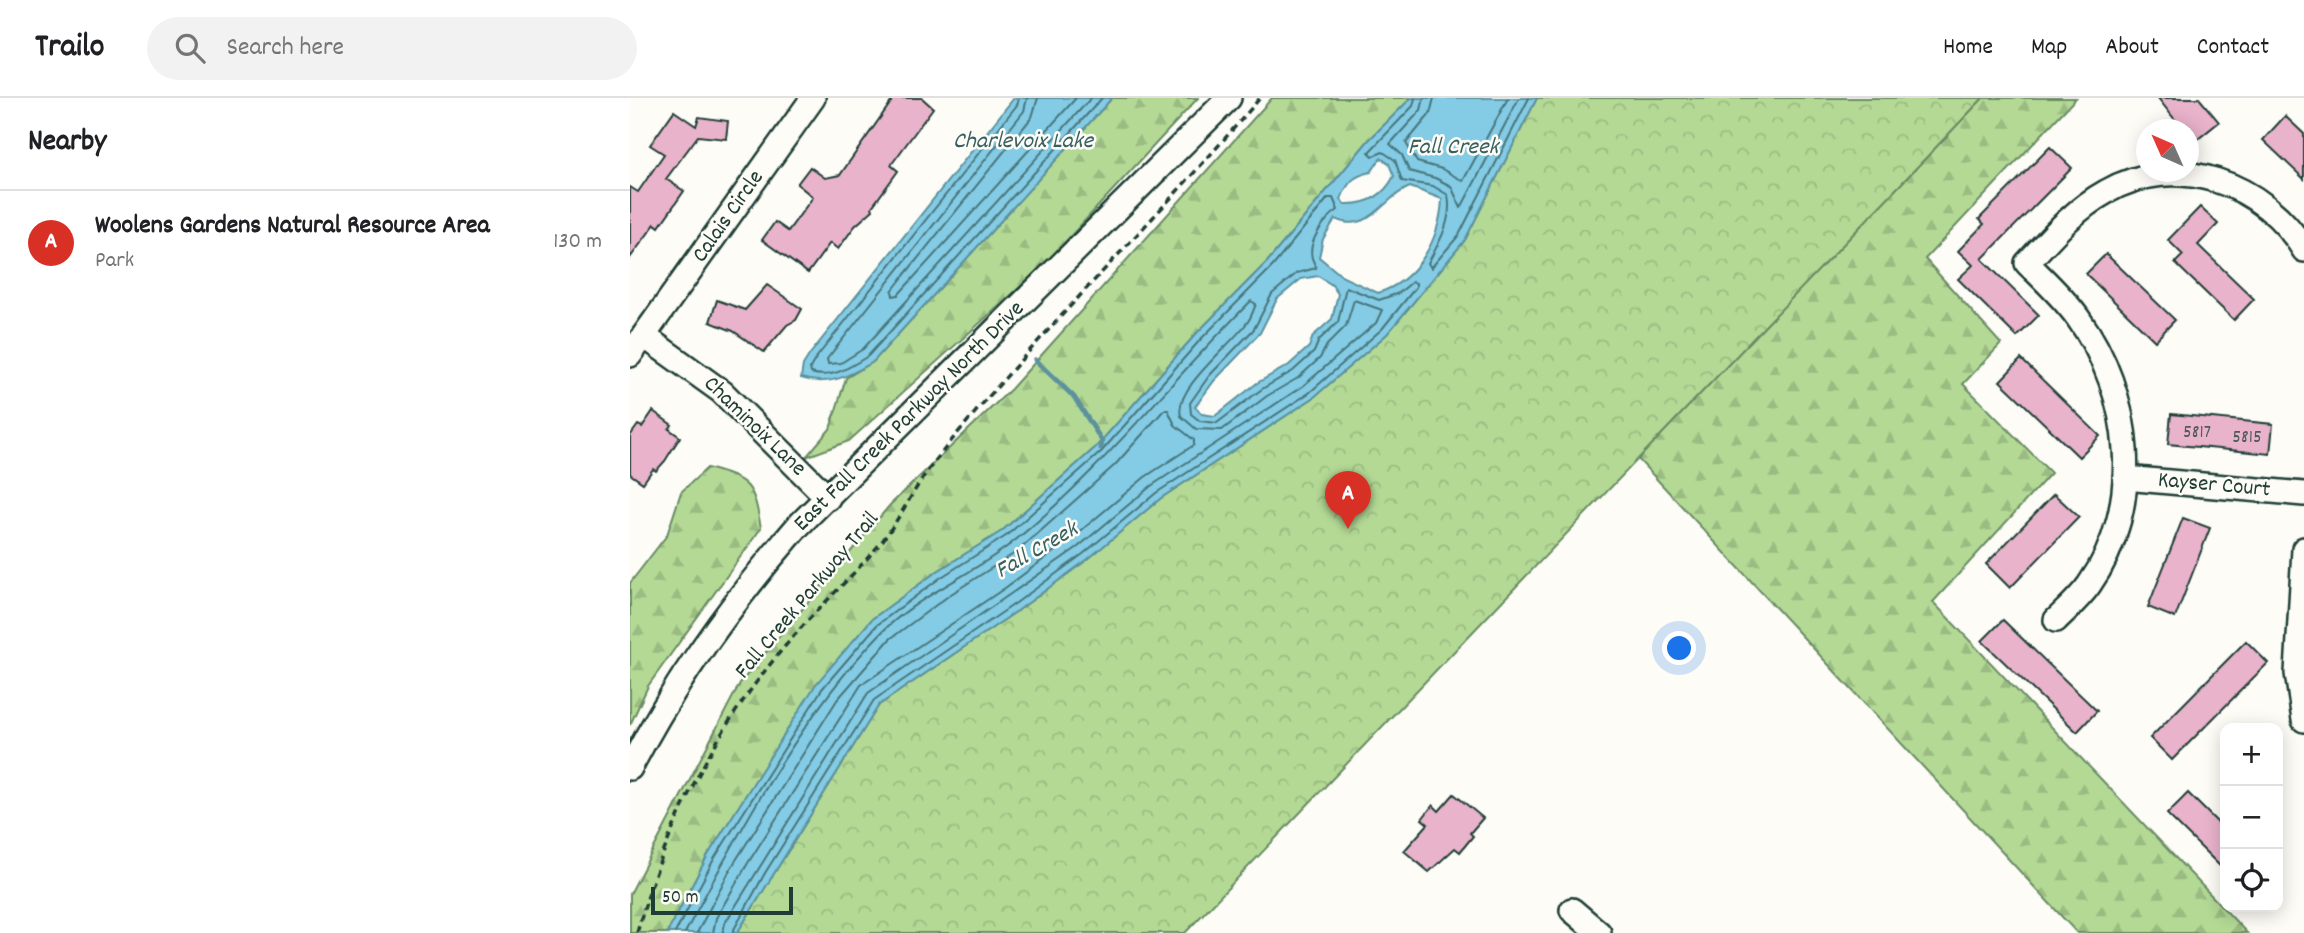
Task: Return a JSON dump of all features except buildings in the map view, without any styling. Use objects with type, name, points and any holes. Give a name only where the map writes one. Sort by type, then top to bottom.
[{"type":"street","name":"Calais Circle","points":[[630,355],[813,98]]},
{"type":"street","name":"East Fall Creek Parkway North Drive","points":[[630,768],[673,688],[703,643],[750,582],[828,498],[1229,98]]},
{"type":"street","points":[[2056,620],[2088,587],[2110,548],[2125,478],[2126,452],[2121,416],[2101,357],[2074,313],[2027,263],[2070,218],[2105,192],[2129,182],[2172,174],[2206,177],[2247,193],[2282,220],[2304,250]]},
{"type":"street","name":"Chaminoix Lane","points":[[644,336],[722,392],[828,498]]},
{"type":"street","name":"Kayser Court","points":[[2125,478],[2304,494]]},
{"type":"street","points":[[2304,549],[2297,673],[2304,720]]},
{"type":"street","points":[[1572,911],[1599,933]]},
{"type":"path","name":"Fall Creek Parkway Trail","points":[[637,933],[652,876],[668,834],[705,762],[749,692],[789,641],[884,538],[928,471],[1015,367],[1158,215],[1260,98]]},
{"type":"green space","points":[[1112,98],[1198,98],[1041,268],[849,441],[806,457],[830,429],[846,378],[873,362]]},
{"type":"green space","points":[[1272,98],[1411,98],[1368,141],[1268,261],[1196,334],[1096,447],[1002,531],[936,572],[872,619],[816,685],[708,855],[667,933],[630,933],[630,894],[740,683],[890,505],[1011,389]]},
{"type":"green space","points":[[1537,98],[1983,98],[1185,933],[737,933],[879,705],[1020,609],[1088,559],[1161,498],[1313,398],[1387,334],[1465,240]]},
{"type":"green space","points":[[1983,98],[2076,98],[1925,259],[2001,344],[1963,384],[2051,473],[1933,602],[2220,905],[2220,912],[2227,912],[2247,933],[2077,933],[1638,459]]},
{"type":"green space","points":[[707,468],[733,476],[748,486],[761,528],[648,686],[630,725],[630,583],[667,535],[681,492]]},
{"type":"water","name":"Charlevoix Lake","points":[[1014,98],[1112,98],[873,362],[847,376],[829,381],[801,378],[803,365],[810,354]]},
{"type":"water","name":"Fall Creek","points":[[1411,98],[1537,98],[1465,240],[1387,334],[1313,398],[1161,498],[1088,559],[1020,609],[879,705],[737,933],[667,933],[708,855],[816,684],[872,619],[936,572],[1002,531],[1096,447],[1196,334],[1268,261],[1368,141]],"holes":[[[1381,158],[1389,164],[1394,176],[1390,183],[1374,198],[1360,203],[1344,204],[1341,199],[1349,184],[1355,178],[1371,172]],[[1410,187],[1442,199],[1437,229],[1431,243],[1424,256],[1405,278],[1378,293],[1343,277],[1319,257],[1323,239],[1335,219],[1347,223],[1367,219]],[[1318,276],[1332,285],[1338,294],[1332,319],[1313,336],[1309,347],[1289,365],[1257,383],[1215,416],[1202,414],[1195,407],[1214,381],[1260,333],[1277,299],[1301,279]]]},
{"type":"waterway","points":[[1035,360],[1074,397],[1102,441],[1101,448]]},
{"type":"place","name":"Woolens Gardens Natural Resource Area","points":[[1348,529]]}]
